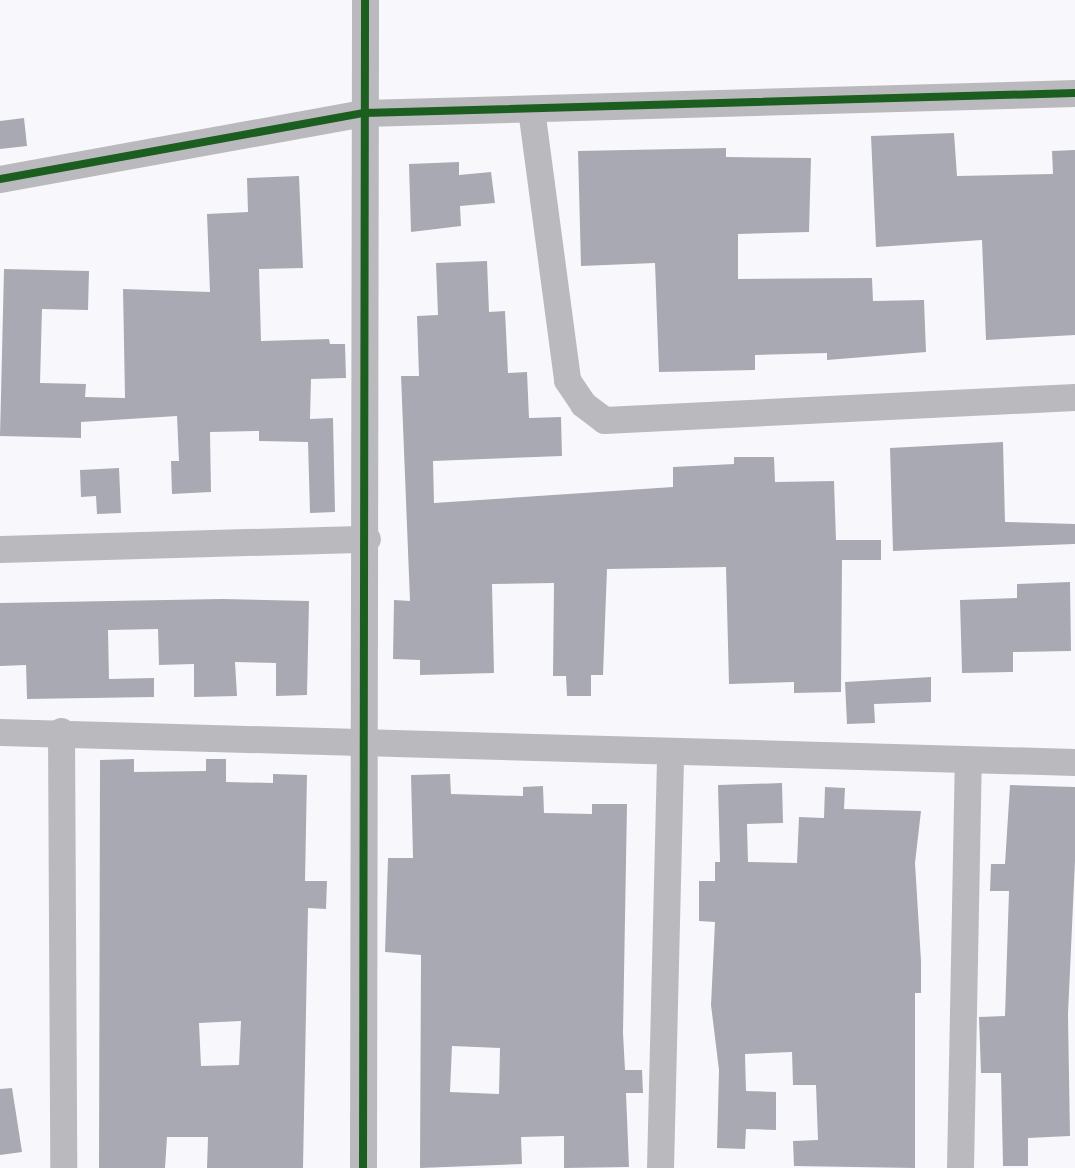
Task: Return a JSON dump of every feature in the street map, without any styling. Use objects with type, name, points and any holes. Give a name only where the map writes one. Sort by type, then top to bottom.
[{"type":"street","points":[[363,1168],[367,539],[365,0]]},
{"type":"street","points":[[0,179],[364,113],[1075,93]]},
{"type":"street","points":[[531,109],[567,380],[583,404],[604,420],[1075,397]]},
{"type":"street","points":[[0,549],[367,539]]},
{"type":"street","points":[[61,731],[63,1168]]},
{"type":"street","points":[[0,732],[61,731],[366,738],[670,754],[1075,762]]},
{"type":"street","points":[[660,1168],[670,754]]},
{"type":"street","points":[[960,1168],[968,761]]},
{"type":"building","points":[[24,118],[27,146],[0,149],[0,121]]},
{"type":"building","points":[[954,133],[957,176],[1053,174],[1052,151],[1075,150],[1075,335],[986,340],[982,240],[876,247],[871,136]]},
{"type":"building","points":[[726,148],[726,157],[811,158],[809,232],[738,234],[738,279],[872,278],[873,301],[924,300],[926,352],[827,360],[827,353],[755,355],[755,370],[659,372],[655,263],[581,266],[578,151]]},
{"type":"building","points":[[459,162],[459,175],[491,172],[495,203],[460,206],[461,226],[411,232],[409,164]]},
{"type":"building","points":[[299,176],[303,268],[259,269],[261,341],[329,339],[330,344],[345,344],[346,378],[311,379],[310,419],[333,418],[335,512],[310,513],[308,442],[259,441],[259,431],[210,432],[211,492],[172,494],[171,461],[179,461],[177,416],[81,422],[81,438],[0,436],[4,269],[89,271],[88,310],[42,309],[40,383],[86,384],[85,397],[125,398],[123,289],[210,292],[207,214],[248,212],[247,178]]},
{"type":"building","points":[[487,261],[489,312],[505,311],[508,373],[527,372],[529,418],[561,417],[562,456],[433,461],[434,503],[673,487],[673,467],[734,464],[734,457],[774,457],[775,482],[834,481],[836,540],[881,540],[881,560],[842,560],[841,692],[794,693],[794,682],[729,684],[726,567],[607,569],[603,675],[591,675],[591,696],[567,696],[566,676],[553,676],[554,583],[492,584],[494,673],[420,675],[420,660],[393,659],[394,600],[410,601],[401,376],[419,376],[417,316],[438,315],[436,263]]},
{"type":"building","points":[[1003,442],[1005,522],[1075,524],[1075,544],[893,551],[890,448]]},
{"type":"building","points":[[119,468],[121,513],[97,514],[96,496],[81,497],[80,470]]},
{"type":"building","points":[[1070,582],[1071,651],[1013,652],[1013,672],[962,673],[960,600],[1017,598],[1017,584]]},
{"type":"building","points":[[222,599],[309,601],[307,695],[276,696],[276,663],[235,662],[237,696],[194,697],[194,664],[159,665],[158,629],[108,630],[109,679],[154,678],[154,697],[27,699],[26,665],[0,666],[0,603]]},
{"type":"building","points":[[931,677],[931,702],[874,704],[875,723],[847,724],[845,682]]},
{"type":"building","points":[[134,759],[134,772],[206,771],[206,759],[226,759],[226,782],[273,783],[273,774],[307,775],[305,881],[327,881],[326,909],[308,908],[303,1168],[207,1168],[208,1137],[167,1137],[165,1168],[99,1168],[100,760]],"holes":[[[241,1021],[239,1065],[201,1066],[199,1023]]]},
{"type":"building","points":[[450,774],[451,794],[523,796],[523,787],[543,786],[544,813],[592,814],[592,804],[627,804],[623,1033],[625,1070],[642,1070],[643,1093],[626,1093],[629,1167],[564,1168],[564,1136],[521,1137],[522,1164],[420,1168],[421,955],[385,952],[388,858],[413,858],[411,775]],"holes":[[[452,1046],[500,1048],[499,1094],[450,1092]]]},
{"type":"building","points":[[782,783],[783,823],[747,824],[748,862],[797,863],[799,817],[824,818],[825,787],[845,788],[844,809],[921,811],[915,863],[921,993],[915,993],[915,1168],[794,1166],[793,1141],[818,1140],[816,1085],[793,1085],[792,1052],[745,1054],[746,1091],[776,1092],[776,1130],[746,1129],[745,1149],[717,1148],[719,1070],[711,1005],[715,922],[699,921],[699,881],[715,881],[715,862],[720,862],[718,785]]},
{"type":"building","points":[[1010,785],[1075,787],[1075,861],[1068,1014],[1070,1136],[1028,1138],[1028,1166],[1003,1166],[1001,1073],[981,1073],[979,1017],[1005,1016],[1009,891],[990,891],[991,864],[1005,864]]},
{"type":"building","points":[[12,1088],[22,1152],[0,1155],[0,1089]]},
{"type":"cycle path","points":[[363,1168],[365,0]]},
{"type":"cycle path","points":[[0,179],[364,113],[1075,93]]}]
